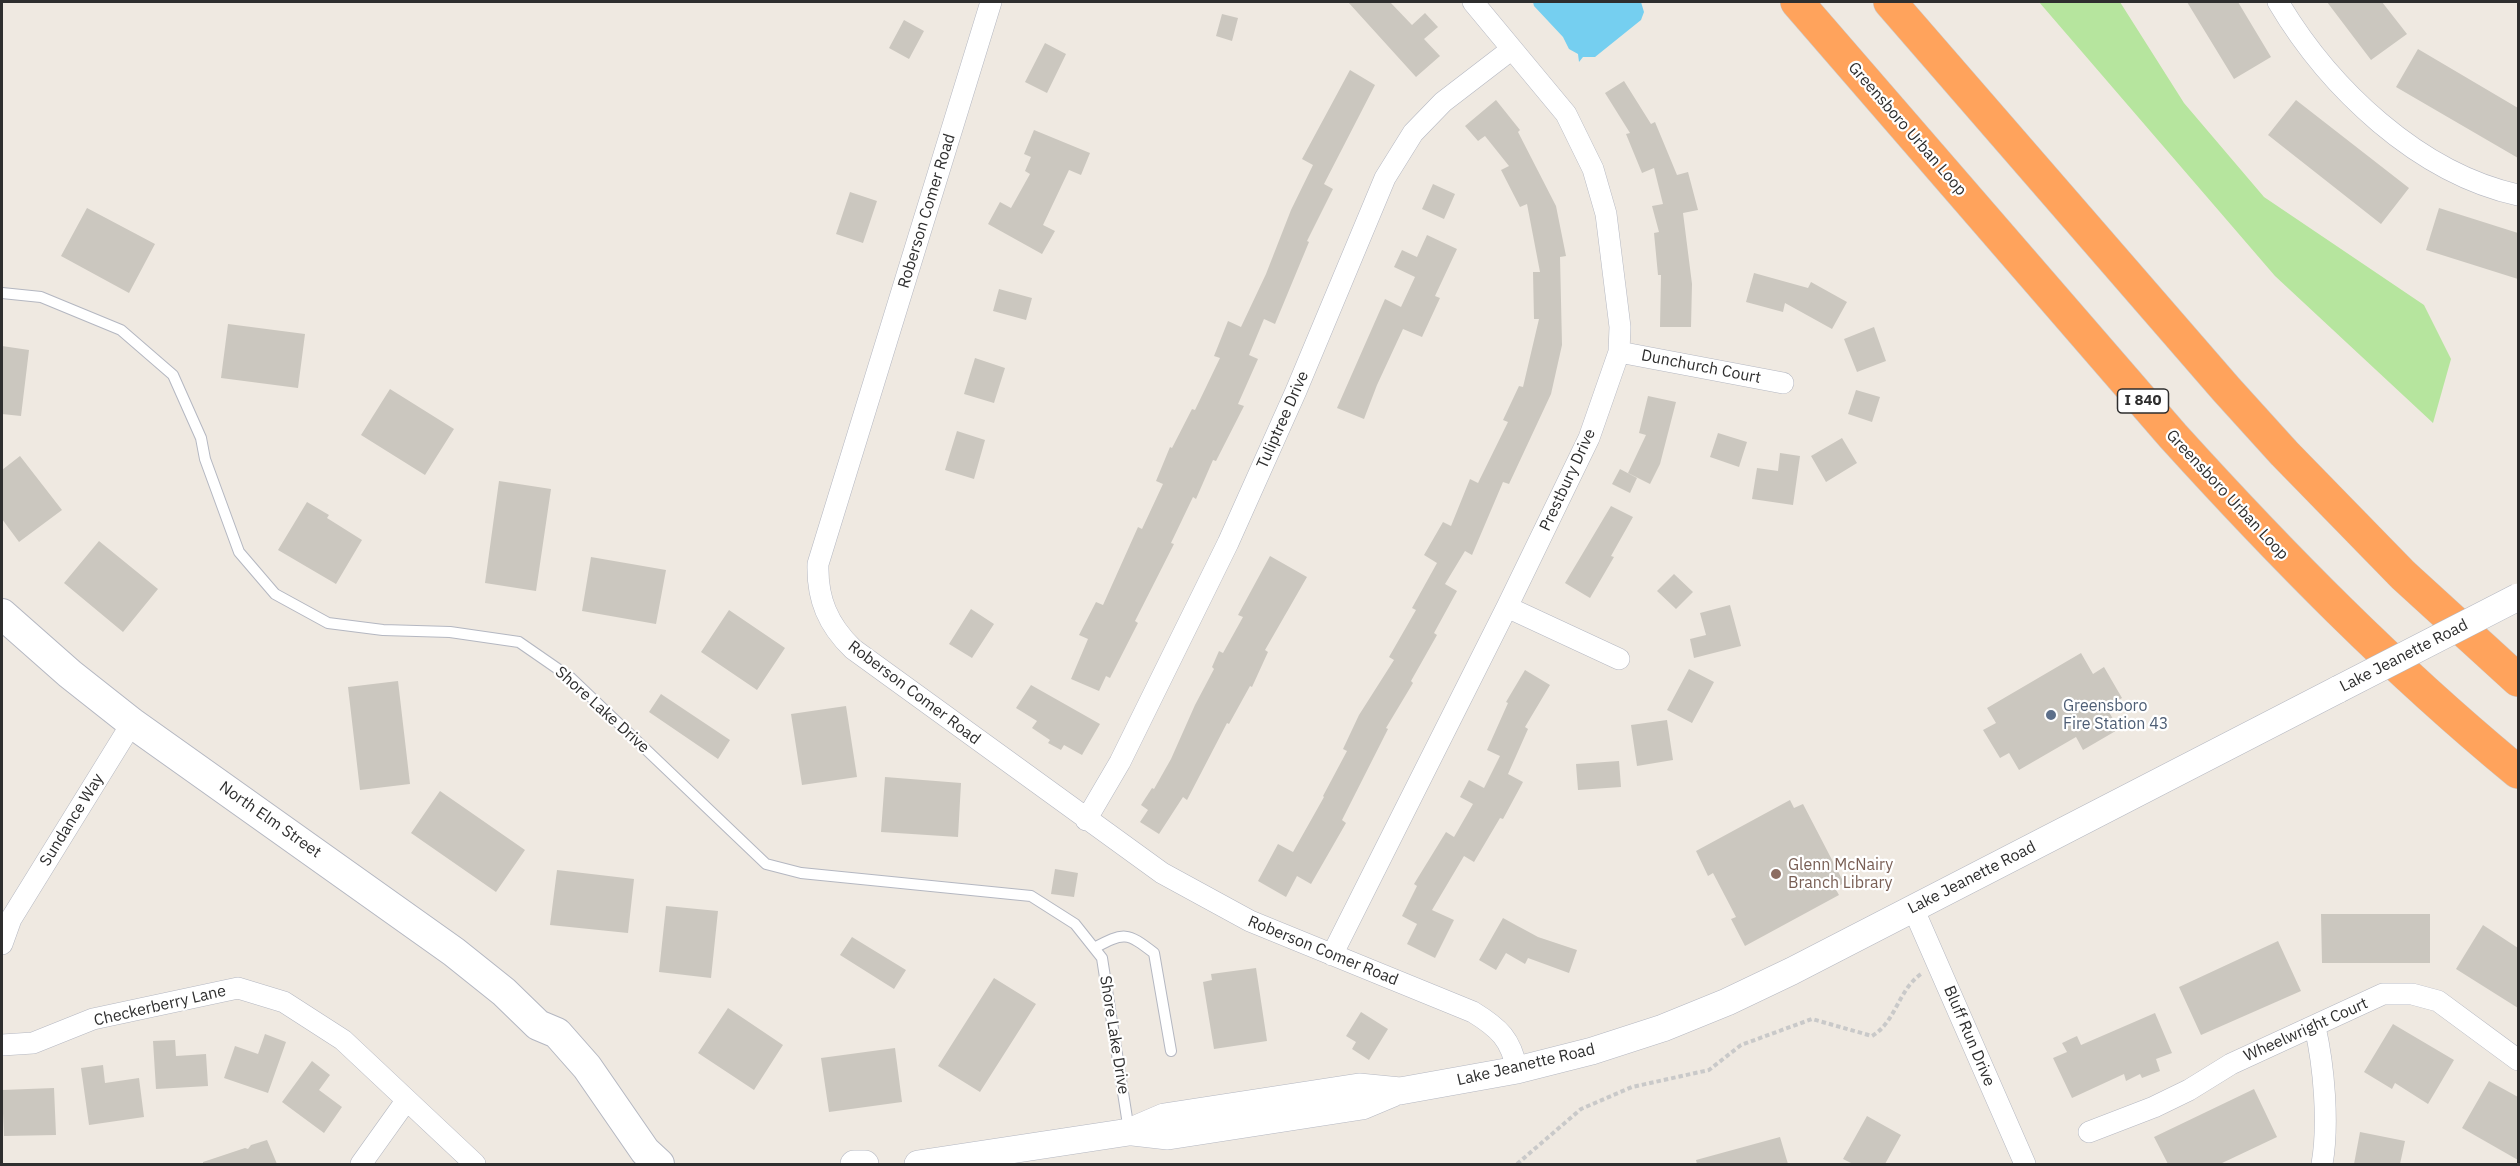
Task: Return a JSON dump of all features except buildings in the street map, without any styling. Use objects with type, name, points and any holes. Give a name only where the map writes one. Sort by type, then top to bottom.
[{"type":"highway","name":"Greensboro Urban Loop","points":[[1797,2],[2232,501],[2354,626],[2418,686],[2518,772]]},
{"type":"highway","points":[[1890,2],[2284,453],[2403,575],[2518,680]]},
{"type":"main road","name":"North Elm Street","points":[[2,614],[70,674],[132,723],[454,952],[504,992],[538,1025],[557,1033],[587,1067],[645,1151],[659,1164]]},
{"type":"main road","name":"North Elm Street","points":[[538,1025],[543,1046],[581,1089],[632,1164]]},
{"type":"street","name":"Roberson Comer Road","points":[[991,2],[818,564],[822,604],[828,618],[853,649],[1162,873],[1218,906],[1250,921],[1473,1012],[1502,1034],[1513,1050],[1517,1070]]},
{"type":"street","name":"Prestbury Drive","points":[[1332,955],[1507,608],[1589,438],[1619,352],[1620,327],[1606,214],[1593,169],[1566,114],[1473,2]]},
{"type":"street","points":[[2278,2],[2310,49],[2338,84],[2369,114],[2431,158],[2472,179],[2518,195]]},
{"type":"street","name":"Tuliptree Drive","points":[[1086,820],[1120,762],[1228,543],[1296,391],[1385,178],[1413,133],[1443,102],[1512,49]]},
{"type":"street","name":"Dunchurch Court","points":[[1619,352],[1783,383]]},
{"type":"street","name":"Lake Jeanette Road","points":[[918,1164],[1129,1132],[1164,1117],[1359,1087],[1400,1091],[1517,1070],[1592,1051],[1663,1028],[1738,997],[2518,597]]},
{"type":"street","points":[[1507,608],[1619,659]]},
{"type":"street","name":"Sundance Way","points":[[2,944],[6,923],[132,723]]},
{"type":"street","name":"Bluff Run Drive","points":[[1913,908],[2025,1164]]},
{"type":"street","name":"Checkerberry Lane","points":[[2,1045],[33,1042],[93,1019],[238,988],[284,1002],[343,1040],[475,1164]]},
{"type":"street","name":"Wheelwright Court","points":[[2089,1132],[2154,1107],[2281,1039],[2315,1027],[2383,994],[2412,994],[2438,1001],[2518,1060]]},
{"type":"street","points":[[2315,1027],[2321,1052],[2324,1102],[2322,1164]]},
{"type":"street","points":[[361,1164],[406,1101]]},
{"type":"street","points":[[854,1164],[865,1164]]},
{"type":"lane","name":"Shore Lake Drive","points":[[2,293],[40,297],[121,330],[173,375],[201,438],[205,459],[238,552],[274,594],[328,623],[383,630],[450,632],[519,642],[578,685],[766,864],[801,873],[1031,896],[1075,924],[1102,958],[1129,1132]]},
{"type":"lane","points":[[1094,948],[1117,936],[1135,938],[1154,953],[1171,1051]]},
{"type":"path","points":[[1517,1164],[1581,1109],[1632,1087],[1698,1075],[1709,1070],[1742,1045],[1802,1022],[1818,1019],[1872,1036],[1881,1031],[1901,996],[1922,974]]},
{"type":"green space","points":[[2039,2],[2120,2],[2184,103],[2264,197],[2424,305],[2451,359],[2433,423],[2275,276]]},
{"type":"water","points":[[1533,2],[1641,2],[1644,12],[1641,20],[1595,57],[1583,57],[1579,62],[1578,54],[1569,49],[1563,37],[1534,6]]},
{"type":"place","name":"Greensboro Fire Station 43","points":[[2051,715]]},
{"type":"place","name":"Glenn McNairy Branch Library","points":[[1776,874]]}]
